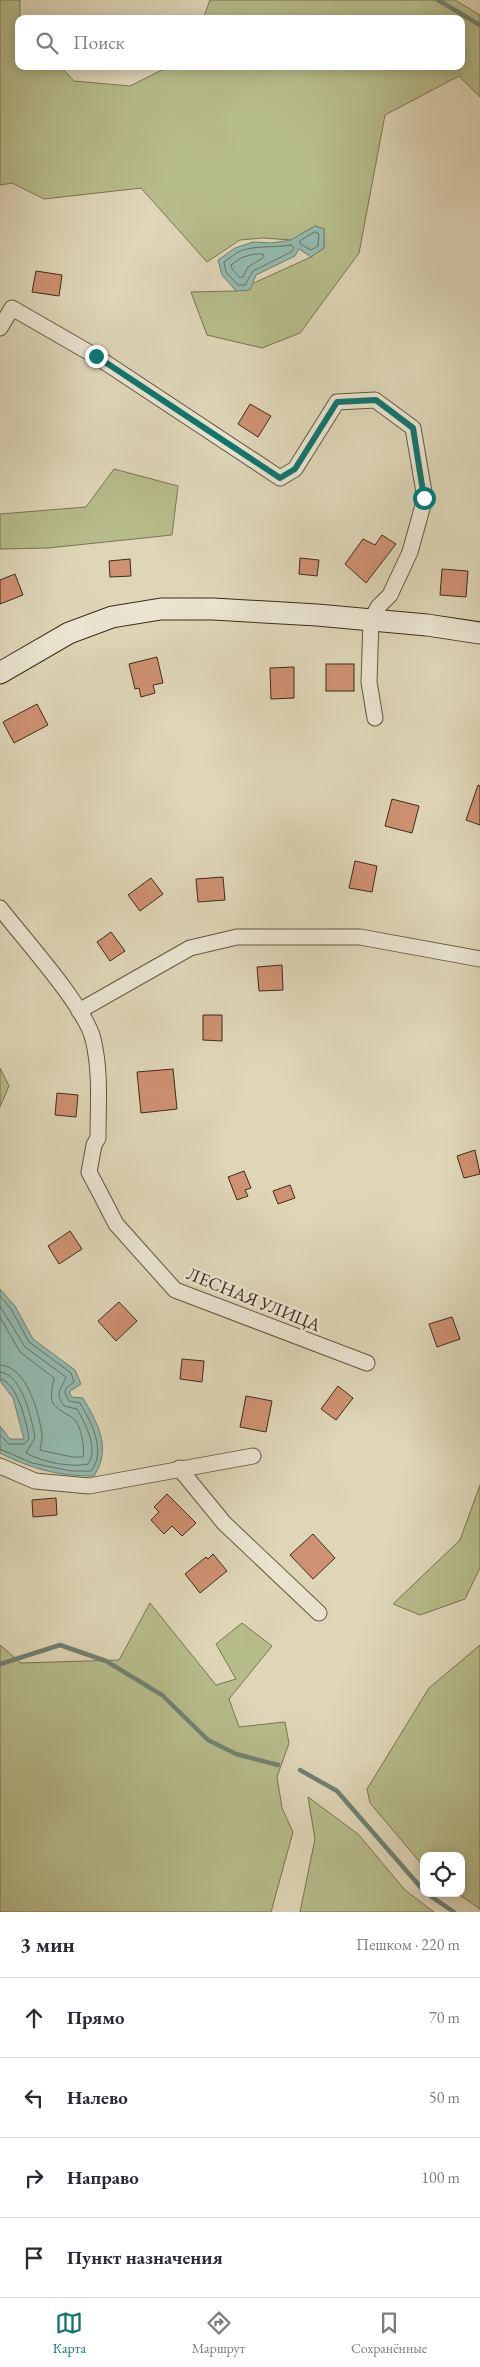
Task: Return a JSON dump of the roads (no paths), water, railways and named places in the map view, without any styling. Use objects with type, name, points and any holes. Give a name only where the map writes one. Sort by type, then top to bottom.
[{"type":"street","points":[[0,328],[12,308],[96,356],[280,478],[295,469],[337,402],[376,400],[413,428],[424,498],[410,552],[390,595],[378,607],[371,620],[369,682],[375,718]]},
{"type":"street","points":[[0,674],[69,633],[112,617],[161,609],[223,609],[371,620],[427,625],[480,633]]},
{"type":"street","name":"ЛЕСНАЯ УЛИЦА","points":[[0,908],[79,1011],[93,1038],[97,1069],[98,1138],[94,1145],[89,1172],[116,1224],[175,1290],[367,1363]]},
{"type":"street","points":[[79,1011],[190,948],[237,937],[360,937],[480,959]]},
{"type":"street","points":[[0,1466],[35,1481],[89,1486],[179,1468],[253,1456]]},
{"type":"street","points":[[179,1468],[224,1523],[319,1613]]},
{"type":"water","points":[[315,226],[324,229],[324,248],[311,257],[299,249],[295,256],[256,275],[250,290],[236,291],[222,275],[218,260],[235,248],[253,242],[271,243],[291,240]]},
{"type":"water","points":[[0,1289],[15,1306],[33,1339],[75,1370],[81,1384],[69,1392],[72,1397],[83,1398],[94,1417],[101,1436],[102,1456],[94,1476],[57,1473],[23,1463],[0,1453],[0,1426],[10,1439],[24,1439],[13,1398],[0,1381]]},
{"type":"waterway","points":[[438,0],[463,15]]},
{"type":"waterway","points":[[465,16],[480,25]]},
{"type":"waterway","points":[[0,1664],[60,1645],[106,1661],[162,1695],[208,1740],[236,1754],[278,1765]]},
{"type":"waterway","points":[[300,1770],[337,1791],[420,1886]]},
{"type":"waterway","points":[[432,1897],[454,1912]]}]
